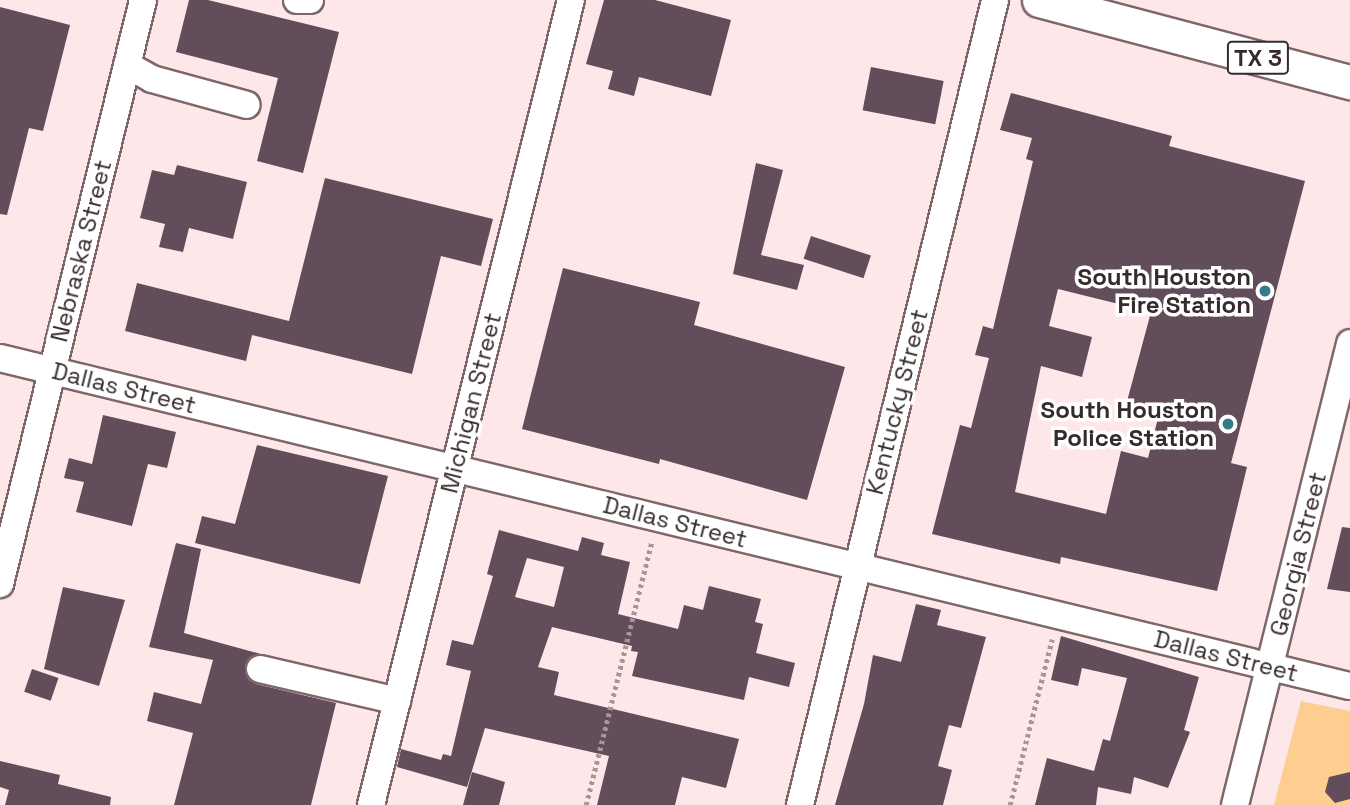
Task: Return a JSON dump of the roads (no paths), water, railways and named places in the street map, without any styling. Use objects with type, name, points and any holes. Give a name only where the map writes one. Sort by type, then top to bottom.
[{"type":"main road","name":"TX 3","points":[[1039,0],[1350,82]]},
{"type":"street","name":"Nebraska Street","points":[[0,584],[143,0]]},
{"type":"street","points":[[297,0],[310,0]]},
{"type":"street","name":"Michigan Street","points":[[371,805],[571,0]]},
{"type":"street","name":"Kentucky Street","points":[[800,805],[995,0]]},
{"type":"street","points":[[127,65],[152,79],[247,104]]},
{"type":"street","name":"Georgia Street","points":[[1235,805],[1350,343]]},
{"type":"street","name":"Dallas Street","points":[[0,358],[1350,686]]},
{"type":"street","points":[[260,669],[397,701]]},
{"type":"place","name":"South Houston Fire Station","points":[[1265,291]]},
{"type":"place","name":"South Houston Police Station","points":[[1228,424]]}]
